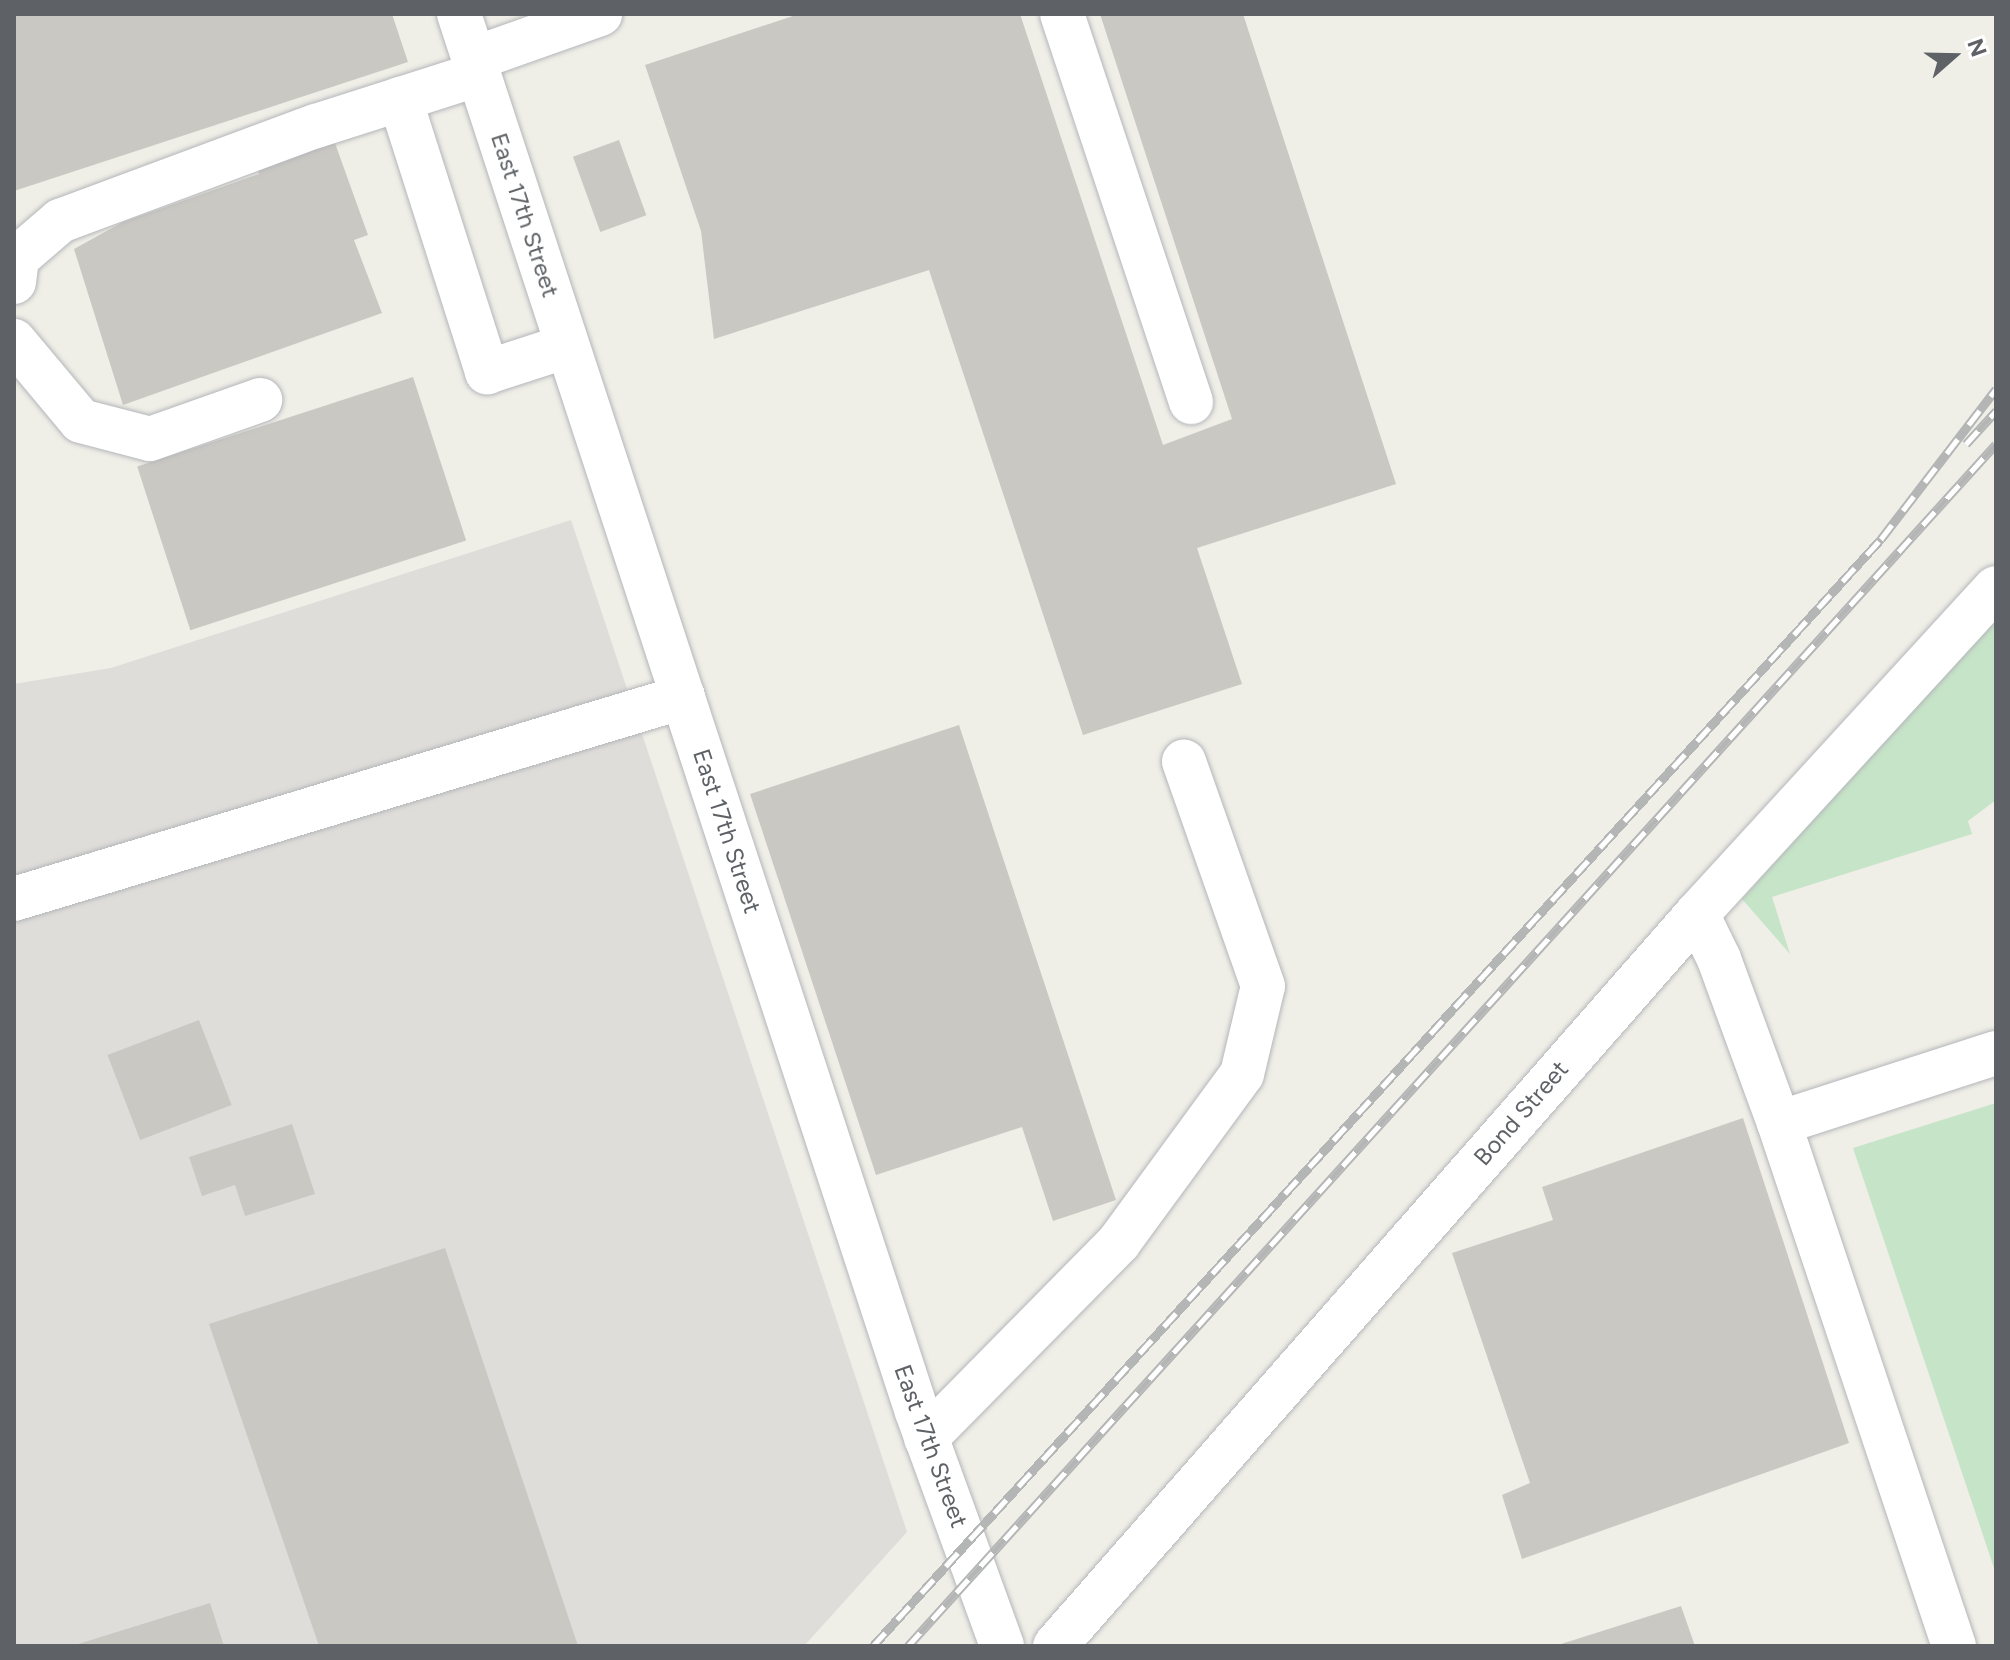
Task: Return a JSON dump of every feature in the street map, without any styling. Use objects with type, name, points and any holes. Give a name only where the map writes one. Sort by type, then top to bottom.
[{"type":"street","name":"East 17th Street","points":[[459,14],[926,1438],[1002,1646]]},
{"type":"street","points":[[14,282],[17,258],[60,221],[400,99],[600,14]]},
{"type":"street","points":[[1062,14],[1191,402]]},
{"type":"street","points":[[400,99],[487,372],[567,346]]},
{"type":"street","points":[[14,341],[81,421],[150,439],[260,400]]},
{"type":"street","name":"Bond Street","points":[[1055,1646],[1697,914],[1996,588]]},
{"type":"street","points":[[14,899],[683,697]]},
{"type":"street","points":[[926,1438],[1119,1242],[1242,1074],[1263,986],[1184,762]]},
{"type":"street","points":[[1697,914],[1719,959],[1779,1123],[1954,1646]]},
{"type":"street","points":[[1779,1123],[1996,1053]]},
{"type":"shaded area","points":[[571,520],[907,1532],[804,1646],[14,1646],[14,684],[111,668]]},
{"type":"green space","points":[[1996,617],[1996,800],[1968,821],[1972,834],[1772,897],[1790,954],[1742,899]]},
{"type":"green space","points":[[1996,1103],[1996,1574],[1853,1148]]},
{"type":"building","points":[[14,14],[392,14],[408,62],[14,191]]},
{"type":"building","points":[[799,14],[1020,14],[1163,445],[1232,419],[1100,14],[1243,14],[1396,484],[1197,548],[1242,684],[1083,735],[929,270],[714,339],[701,231],[645,65]]},
{"type":"building","points":[[331,132],[368,235],[354,240],[382,313],[123,405],[74,249],[123,222],[259,174],[254,161]]},
{"type":"building","points":[[619,140],[646,215],[600,232],[573,157]]},
{"type":"building","points":[[413,377],[466,541],[190,630],[137,467]]},
{"type":"building","points":[[959,725],[1116,1200],[1053,1221],[1022,1127],[876,1175],[750,794]]},
{"type":"building","points":[[199,1020],[232,1105],[140,1140],[108,1055]]},
{"type":"building","points":[[1743,1118],[1849,1443],[1522,1559],[1502,1495],[1530,1483],[1452,1253],[1553,1220],[1542,1187]]},
{"type":"building","points":[[292,1124],[315,1194],[245,1216],[235,1185],[202,1196],[189,1157]]},
{"type":"building","points":[[445,1248],[578,1646],[319,1646],[209,1324]]},
{"type":"building","points":[[210,1603],[224,1646],[75,1646],[75,1645]]},
{"type":"building","points":[[1681,1606],[1695,1646],[1558,1646],[1558,1645]]},
{"type":"railway","points":[[873,1646],[1881,539],[1996,389]]},
{"type":"railway","points":[[1966,444],[1996,411]]},
{"type":"railway","points":[[908,1646],[1996,444]]}]
